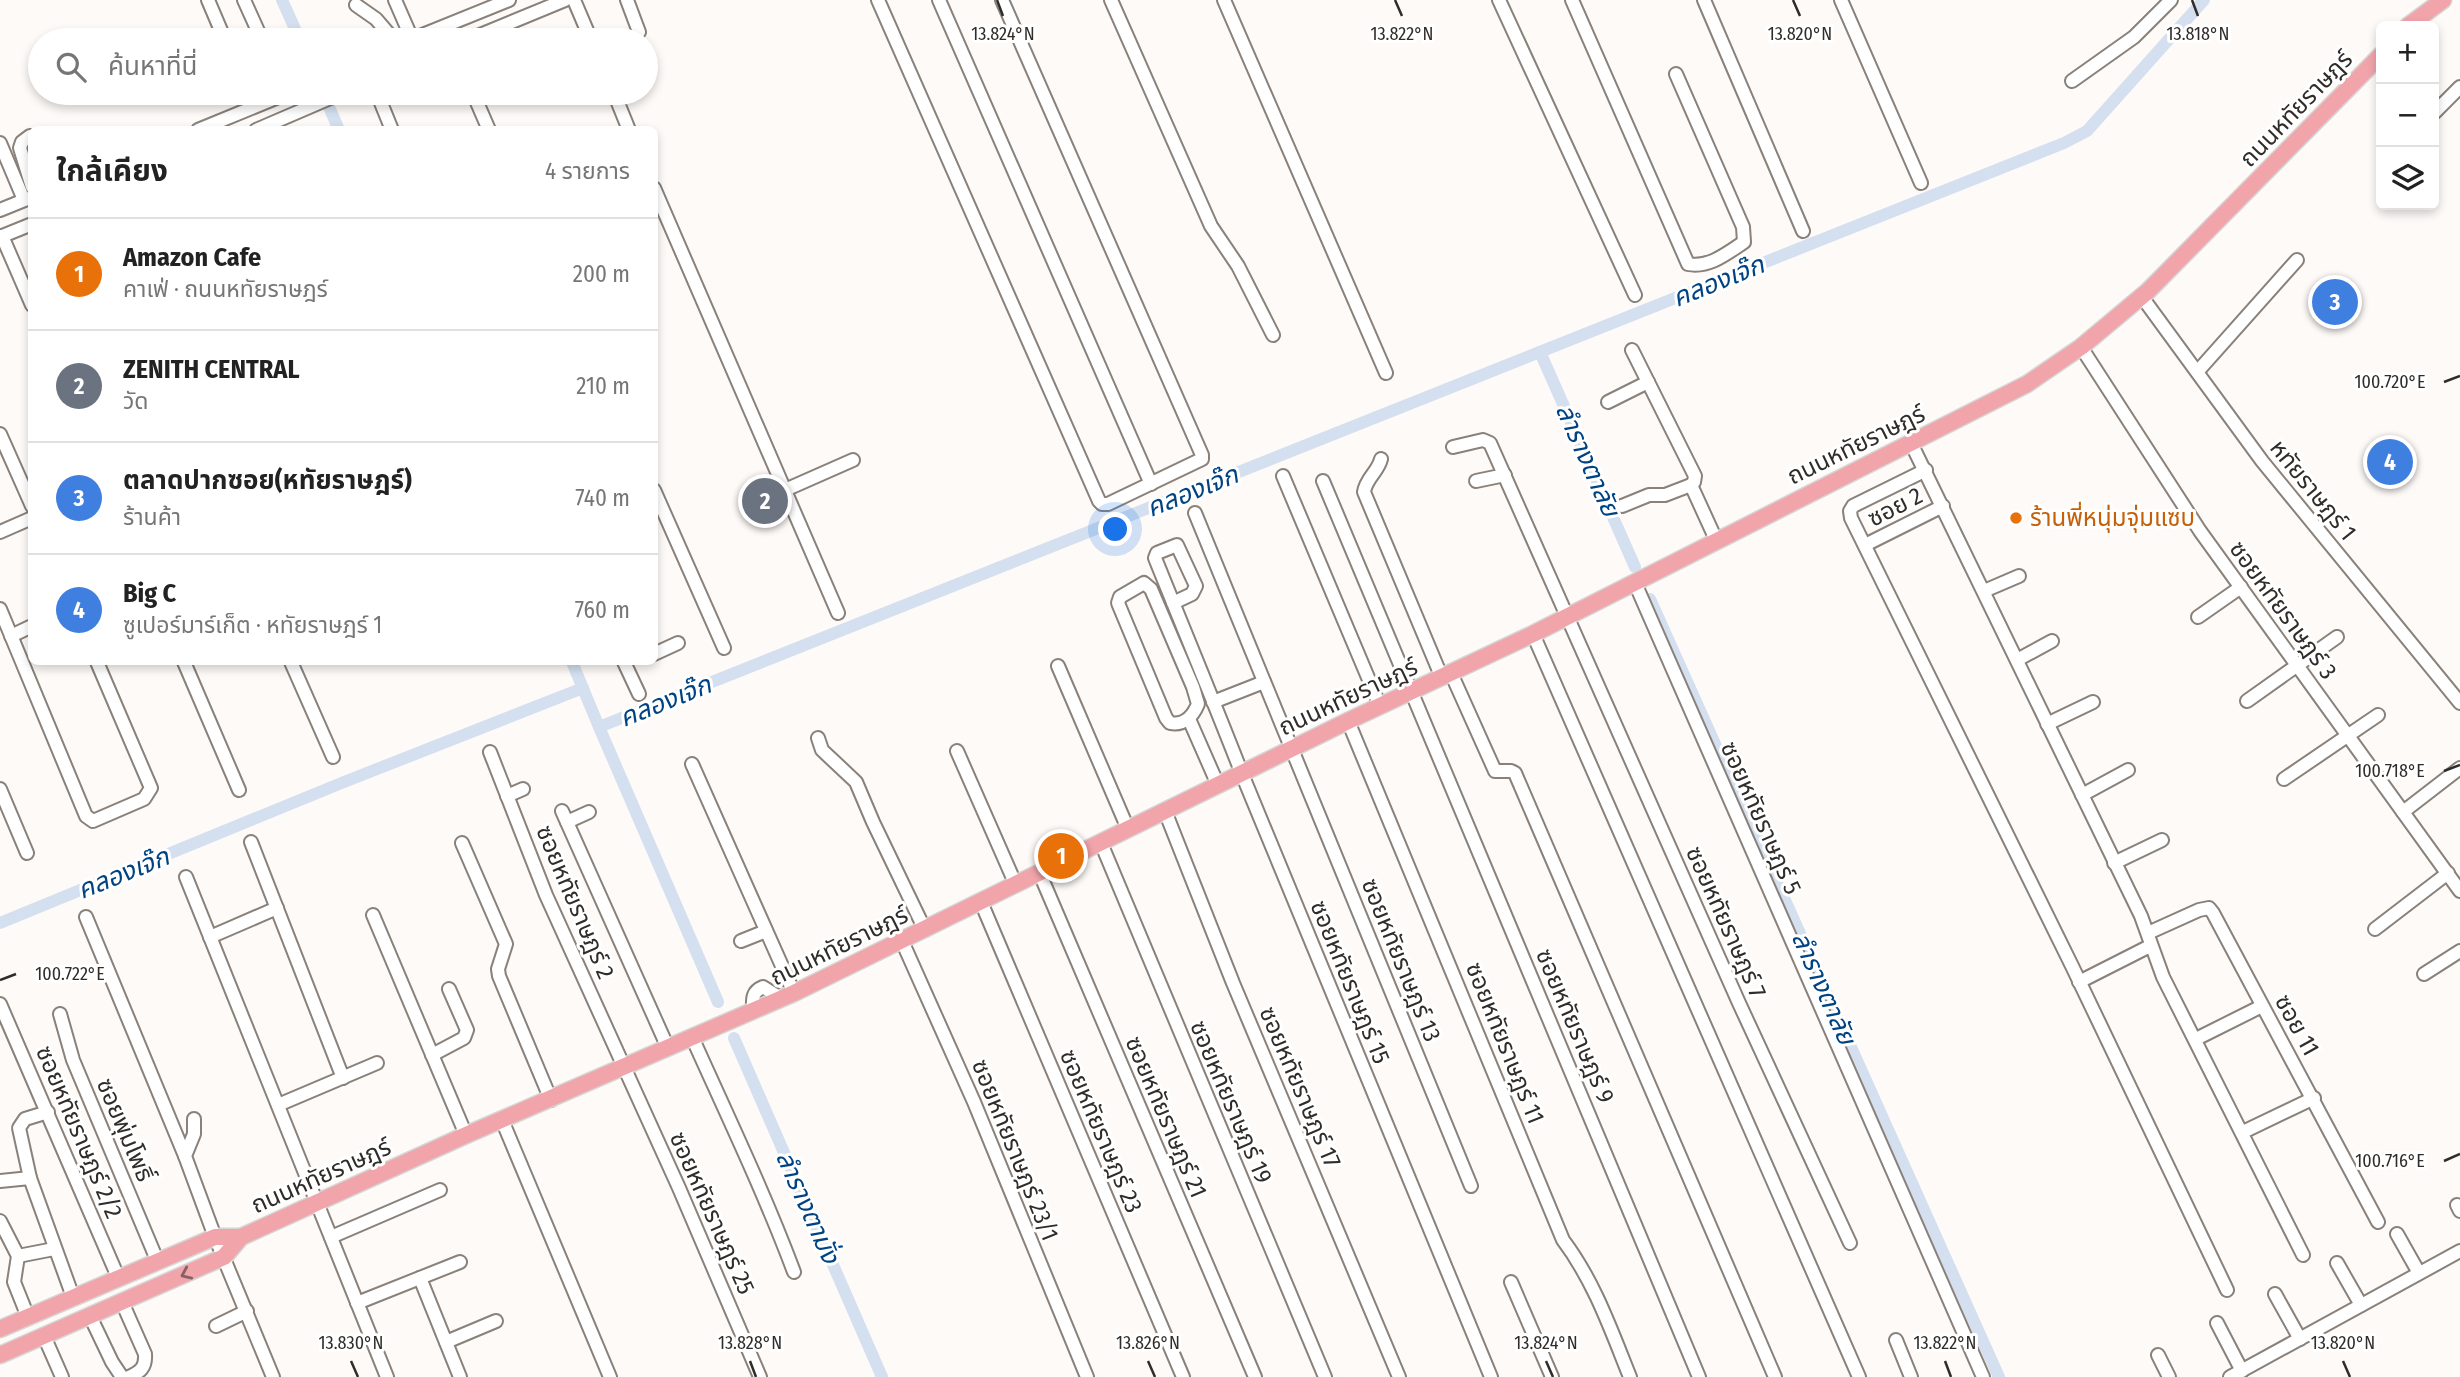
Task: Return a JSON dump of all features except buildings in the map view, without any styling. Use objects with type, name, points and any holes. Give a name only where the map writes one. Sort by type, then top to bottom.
[{"type":"main road","points":[[2412,21],[2423,0]]},
{"type":"main road","points":[[2414,21],[2443,0]]},
{"type":"main road","name":"ถนนหทัยราษฎร์","points":[[0,1329],[215,1237],[241,1237],[466,1135],[788,996],[1348,721],[1533,634],[2028,384],[2081,347],[2142,297],[2376,60]]},
{"type":"main road","name":"ถนนหทัยราษฎร์","points":[[0,1355],[224,1257],[241,1237]]},
{"type":"street","points":[[208,0],[220,28]]},
{"type":"street","points":[[244,0],[257,28]]},
{"type":"street","points":[[395,0],[406,28]]},
{"type":"street","points":[[440,28],[509,0]]},
{"type":"street","points":[[497,28],[565,0]]},
{"type":"street","points":[[574,0],[587,28]]},
{"type":"street","points":[[627,0],[638,28]]},
{"type":"street","points":[[878,0],[1098,500],[1102,504],[1108,504],[1202,459],[1202,455],[1002,0]]},
{"type":"street","points":[[939,0],[1151,484]]},
{"type":"street","points":[[1111,0],[1211,226],[1238,267],[1273,335]]},
{"type":"street","points":[[1224,0],[1386,373]]},
{"type":"street","points":[[1499,0],[1636,295]]},
{"type":"street","points":[[1572,0],[1688,264],[1700,266],[1723,257],[1744,243],[1744,227],[1676,74]]},
{"type":"street","points":[[1704,0],[1802,231]]},
{"type":"street","points":[[1841,0],[1921,183]]},
{"type":"street","points":[[2072,81],[2134,37],[2171,0]]},
{"type":"street","points":[[356,5],[384,28]]},
{"type":"street","points":[[2439,108],[2460,87]]},
{"type":"street","points":[[268,126],[317,105]]},
{"type":"street","points":[[382,105],[389,126]]},
{"type":"street","points":[[478,105],[487,126]]},
{"type":"street","points":[[619,105],[627,126]]},
{"type":"street","points":[[207,126],[253,106]]},
{"type":"street","points":[[28,138],[20,148],[28,174]]},
{"type":"street","points":[[0,143],[25,200]]},
{"type":"street","points":[[0,162],[25,200]]},
{"type":"street","points":[[658,197],[838,613]]},
{"type":"street","points":[[0,210],[25,200]]},
{"type":"street","points":[[28,226],[1,237],[28,296]]},
{"type":"street","points":[[2198,371],[2297,260]]},
{"type":"street","name":"หทัยราษฎร์ 1","points":[[2142,297],[2262,461],[2460,703]]},
{"type":"street","name":"ซอยหทัยราษฎร์ 3","points":[[2081,347],[2200,531],[2403,812],[2453,875],[2460,891]]},
{"type":"street","points":[[1622,506],[1649,495],[1665,495],[1691,485],[1695,476],[1632,351]]},
{"type":"street","points":[[1608,402],[1648,382]]},
{"type":"street","points":[[0,434],[28,497]]},
{"type":"street","name":"ซอยหทัยราษฎร์ 7","points":[[1453,447],[1487,440],[1490,443],[1739,1003],[1850,1242]]},
{"type":"street","points":[[1911,443],[2148,933],[2150,946],[2163,977],[2303,1255]]},
{"type":"street","points":[[1381,459],[1380,467],[1365,483],[1364,492],[1446,676],[1495,771],[1515,773],[1775,1377]]},
{"type":"street","points":[[785,490],[853,460]]},
{"type":"street","points":[[1926,470],[1853,506],[1850,511],[1851,518],[2080,982],[2227,1290]]},
{"type":"street","points":[[1476,481],[1504,475]]},
{"type":"street","points":[[1283,476],[1380,706]]},
{"type":"street","name":"ซอยหทัยราษฎร์ 9","points":[[1323,481],[1699,1377]]},
{"type":"street","points":[[1691,485],[1717,542]]},
{"type":"street","points":[[658,499],[724,648]]},
{"type":"street","name":"ซอย 2","points":[[1865,545],[1943,506]]},
{"type":"street","name":"ซอยหทัยราษฎร์ 13","points":[[1195,513],[1471,1186]]},
{"type":"street","points":[[0,532],[28,520]]},
{"type":"street","points":[[1984,591],[2019,576]]},
{"type":"street","points":[[1144,583],[1151,589],[1193,687],[1198,704],[1189,719],[1175,724],[1166,718],[1118,603],[1120,597],[1144,583]]},
{"type":"street","name":"ซอยหทัยราษฎร์ 5","points":[[1635,583],[1983,1377]]},
{"type":"street","points":[[2198,617],[2241,587]]},
{"type":"street","name":"ซอยหทัยราษฎร์ 15","points":[[1173,603],[1491,1377]]},
{"type":"street","points":[[0,610],[86,816],[93,821],[144,800],[151,788],[98,665]]},
{"type":"street","points":[[11,636],[28,628]]},
{"type":"street","points":[[1533,634],[1859,1377]]},
{"type":"street","points":[[2247,701],[2337,637]]},
{"type":"street","points":[[2017,660],[2052,641]]},
{"type":"street","points":[[658,652],[678,643]]},
{"type":"street","points":[[185,665],[239,790]]},
{"type":"street","points":[[292,665],[333,757]]},
{"type":"street","points":[[630,665],[639,694]]},
{"type":"street","points":[[1058,666],[1128,829]]},
{"type":"street","points":[[1213,702],[1264,682]]},
{"type":"street","points":[[2047,724],[2093,702]]},
{"type":"street","points":[[2284,779],[2378,715]]},
{"type":"street","points":[[1189,719],[1218,785]]},
{"type":"street","name":"ซอยหทัยราษฎร์ 11","points":[[1348,721],[1563,1240],[1577,1259],[1597,1298],[1630,1377]]},
{"type":"street","points":[[818,738],[822,750],[856,782],[925,930]]},
{"type":"street","points":[[957,751],[1016,885]]},
{"type":"street","name":"ซอยหทัยราษฎร์ 2","points":[[490,752],[546,895],[624,1067]]},
{"type":"street","points":[[692,764],[766,931],[788,996]]},
{"type":"street","points":[[2403,812],[2460,768]]},
{"type":"street","points":[[2082,795],[2128,770]]},
{"type":"street","points":[[0,789],[27,853]]},
{"type":"street","points":[[507,796],[523,789]]},
{"type":"street","points":[[589,811],[564,816],[668,1048]]},
{"type":"street","name":"ซอยหทัยราษฎร์ 17","points":[[1165,811],[1233,983],[1399,1377]]},
{"type":"street","points":[[2114,863],[2162,840]]},
{"type":"street","points":[[251,842],[343,1077]]},
{"type":"street","points":[[461,843],[506,944],[498,969],[499,976],[551,1100]]},
{"type":"street","name":"ซอยหทัยราษฎร์ 19","points":[[1101,843],[1325,1377]]},
{"type":"street","name":"ซอยหทัยราษฎร์ 21","points":[[1040,874],[1255,1377]]},
{"type":"street","points":[[2375,929],[2453,875]]},
{"type":"street","points":[[186,877],[387,1377]]},
{"type":"street","name":"ซอยหทัยราษฎร์ 23","points":[[981,902],[1183,1377]]},
{"type":"street","points":[[210,937],[277,908]]},
{"type":"street","name":"ซอย 11","points":[[2148,933],[2208,908],[2314,1098],[2378,1222]]},
{"type":"street","points":[[373,915],[466,1135]]},
{"type":"street","points":[[86,917],[274,1377]]},
{"type":"street","points":[[741,941],[766,931]]},
{"type":"street","name":"ซอยหทัยราษฎร์ 23/1","points":[[902,941],[974,1102],[1087,1377]]},
{"type":"street","points":[[2080,982],[2150,946]]},
{"type":"street","points":[[2424,974],[2460,951]]},
{"type":"street","points":[[432,1055],[464,1038],[466,1034],[449,989]]},
{"type":"street","name":"ซอยหทัยราษฎร์ 2/2","points":[[0,1004],[118,1278]]},
{"type":"street","points":[[2196,1039],[2262,1006]]},
{"type":"street","name":"ซอยพุ่มโพธิ์","points":[[60,1014],[73,1060],[157,1260]]},
{"type":"street","points":[[692,1037],[766,1197],[794,1272]]},
{"type":"street","points":[[278,1105],[377,1063]]},
{"type":"street","name":"ซอยหทัยราษฎร์ 25","points":[[624,1067],[760,1377]]},
{"type":"street","points":[[2243,1132],[2314,1098]]},
{"type":"street","points":[[48,1112],[25,1119],[19,1128],[30,1178],[73,1297]]},
{"type":"street","points":[[185,1156],[194,1134],[194,1119]]},
{"type":"street","points":[[502,1120],[610,1377]]},
{"type":"street","points":[[0,1181],[30,1178]]},
{"type":"street","points":[[331,1237],[440,1190]]},
{"type":"street","points":[[0,1221],[18,1256],[15,1282],[28,1317]]},
{"type":"street","points":[[2397,1234],[2419,1273]]},
{"type":"street","points":[[18,1256],[54,1249]]},
{"type":"street","points":[[2217,1323],[2236,1374],[2460,1251]]},
{"type":"street","points":[[357,1303],[460,1262]]},
{"type":"street","points":[[2337,1263],[2361,1305]]},
{"type":"street","points":[[420,1278],[460,1377]]},
{"type":"street","points":[[1511,1282],[1552,1377]]},
{"type":"street","points":[[2275,1294],[2300,1339]]},
{"type":"street","points":[[122,1302],[145,1354],[141,1371],[128,1377]]},
{"type":"street","points":[[216,1326],[247,1311]]},
{"type":"street","points":[[90,1316],[122,1377]]},
{"type":"street","points":[[446,1342],[496,1321]]},
{"type":"street","points":[[44,1336],[62,1377]]},
{"type":"street","points":[[1895,1340],[1911,1377]]},
{"type":"street","points":[[2158,1355],[2169,1377]]},
{"type":"waterway","points":[[282,0],[295,28]]},
{"type":"waterway","name":"คลองเจ๊ก","points":[[573,665],[599,727],[2064,143],[2087,131],[2204,0]]},
{"type":"waterway","points":[[328,105],[337,126]]},
{"type":"waterway","name":"ลำรางตาลัย","points":[[1540,352],[1635,567]]},
{"type":"waterway","name":"ลำรางตาลัย","points":[[1650,599],[1999,1377]]},
{"type":"waterway","name":"คลองเจ๊ก","points":[[0,923],[344,782],[583,688]]},
{"type":"waterway","name":"ลำรางตามั่ง","points":[[599,727],[718,1002]]},
{"type":"waterway","name":"ลำรางตามั่ง","points":[[734,1038],[882,1377]]},
{"type":"place","name":"ตลาดปากซอย(หทัยราษฎร์)","points":[[2335,302]]},
{"type":"place","name":"Big C","points":[[2390,462]]},
{"type":"place","name":"ZENITH CENTRAL","points":[[765,501]]},
{"type":"place","name":"ร้านพี่หนุ่มจุ่มแซบ","points":[[2016,518]]},
{"type":"place","name":"Amazon Cafe","points":[[1061,856]]}]
